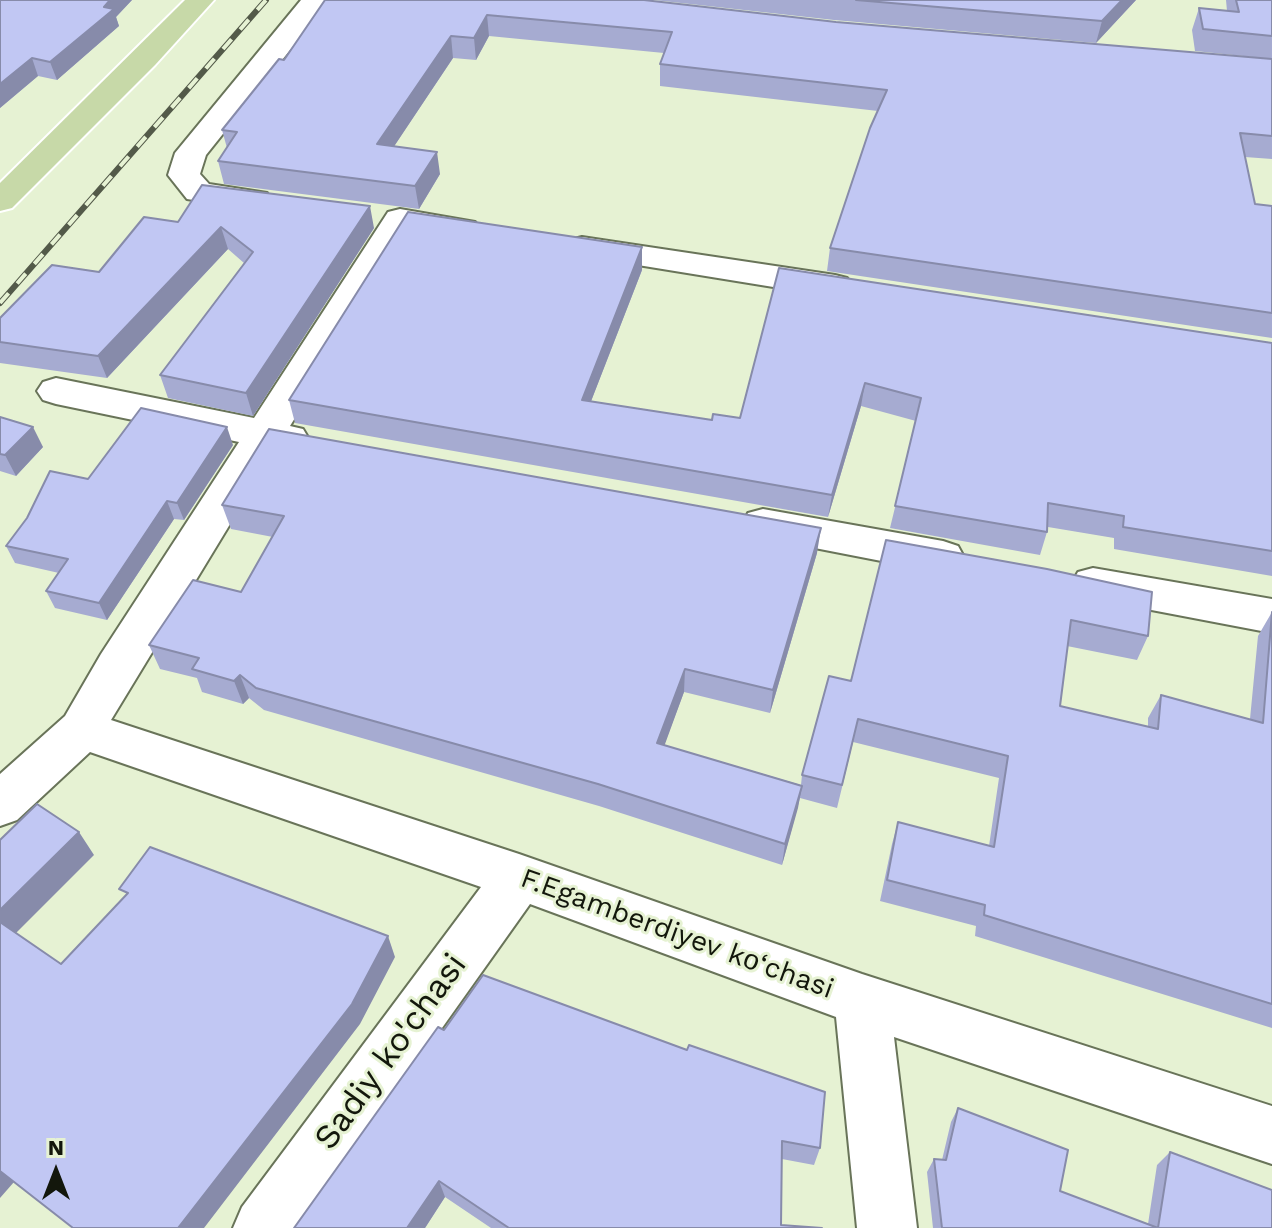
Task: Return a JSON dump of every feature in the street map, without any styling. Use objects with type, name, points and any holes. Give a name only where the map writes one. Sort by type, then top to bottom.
[{"type":"main road","points":[[0,201],[145,59],[200,0]]},
{"type":"street","points":[[282,204],[199,192],[184,175],[191,153],[316,0]]},
{"type":"street","points":[[0,805],[82,730],[117,667],[262,434],[385,217],[493,233]]},
{"type":"street","points":[[556,243],[867,291]]},
{"type":"street","points":[[56,391],[324,445]]},
{"type":"street","points":[[728,518],[977,563]]},
{"type":"street","points":[[1054,577],[1272,616]]},
{"type":"street","name":"F.Egamberdiyev kо‘chasi","points":[[82,730],[519,877],[862,1000],[1272,1135]]},
{"type":"street","name":"Sadiy ko'chasi","points":[[263,1228],[519,877]]},
{"type":"street","points":[[862,1000],[887,1228]]},
{"type":"building","points":[[0,0],[110,0],[104,7],[114,9],[50,62],[32,58],[0,84]]},
{"type":"building","points":[[325,0],[644,0],[836,22],[1272,59],[1272,136],[1240,133],[1255,204],[1272,206],[1272,313],[830,248],[870,128],[887,90],[660,64],[672,32],[487,15],[474,38],[451,36],[377,144],[437,152],[415,186],[218,161],[237,132],[222,130],[279,59],[284,60]]},
{"type":"building","points":[[856,0],[1122,0],[1102,21]]},
{"type":"building","points":[[1236,0],[1272,0],[1272,36],[1203,29],[1199,8],[1239,12]]},
{"type":"building","points":[[202,185],[370,206],[246,393],[160,375],[253,252],[221,227],[98,356],[0,342],[0,318],[52,265],[99,272],[144,217],[178,222]]},
{"type":"building","points":[[408,212],[642,247],[582,400],[712,420],[713,414],[740,418],[779,268],[1272,343],[1272,551],[1123,527],[1124,516],[1048,503],[1047,532],[895,506],[921,398],[865,383],[832,495],[289,400]]},
{"type":"building","points":[[141,408],[227,427],[177,503],[167,501],[99,603],[46,591],[68,559],[6,546],[27,518],[50,471],[88,479]]},
{"type":"building","points":[[0,417],[33,427],[5,455],[0,454]]},
{"type":"building","points":[[269,429],[821,528],[773,690],[685,669],[657,743],[802,786],[785,844],[598,784],[256,688],[240,675],[234,681],[192,669],[199,658],[149,645],[193,580],[241,592],[284,516],[222,505]]},
{"type":"building","points":[[886,540],[1047,569],[1152,592],[1148,636],[1071,620],[1060,706],[1158,729],[1161,695],[1263,723],[1272,612],[1272,1004],[984,915],[985,905],[887,880],[898,822],[994,847],[1008,756],[858,719],[842,785],[802,775],[829,676],[851,681]]},
{"type":"building","points":[[37,804],[79,832],[0,910],[0,840]]},
{"type":"building","points":[[150,847],[388,936],[352,1004],[178,1228],[73,1228],[0,1171],[0,922],[61,964],[128,893],[119,889]]},
{"type":"building","points":[[483,975],[687,1050],[689,1045],[825,1092],[820,1148],[782,1141],[781,1225],[822,1228],[509,1228],[439,1181],[407,1228],[294,1228],[438,1027],[444,1030]]},
{"type":"building","points":[[958,1108],[1068,1150],[1060,1191],[1158,1228],[942,1228],[934,1159],[946,1160]]},
{"type":"building","points":[[1170,1152],[1272,1190],[1272,1228],[1158,1228]]},
{"type":"railway","points":[[0,303],[266,0]]}]
